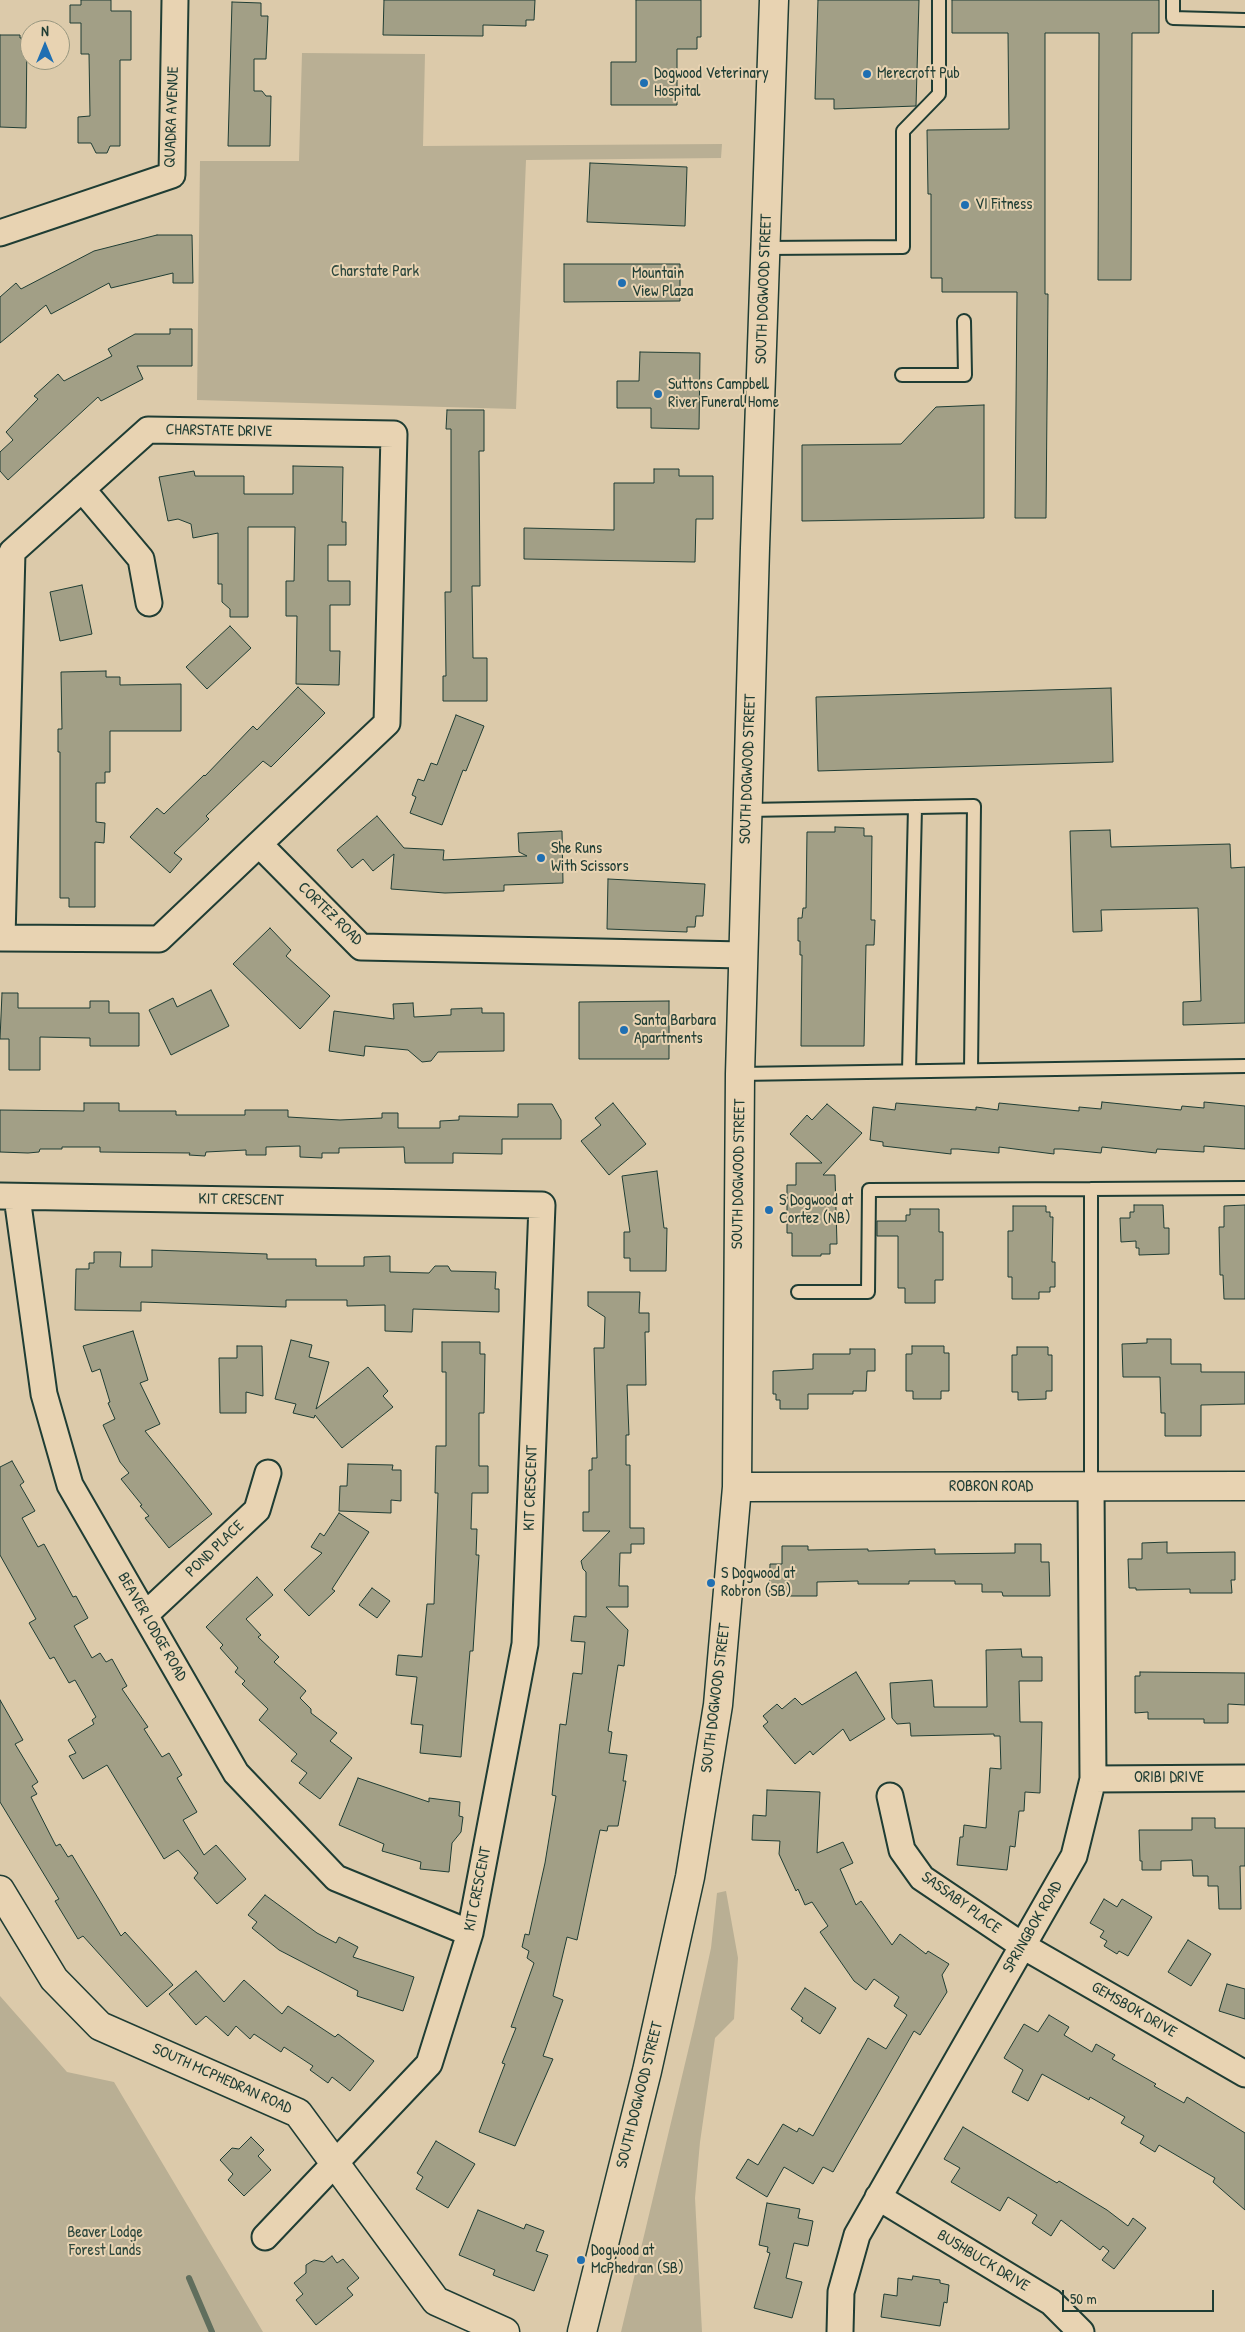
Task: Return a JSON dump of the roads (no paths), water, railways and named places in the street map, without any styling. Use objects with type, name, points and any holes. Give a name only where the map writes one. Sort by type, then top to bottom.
[{"type":"main road","name":"SOUTH DOGWOOD STREET","points":[[582,2332],[647,2071],[690,1876],[718,1705],[737,1487],[740,1074],[774,0]]},
{"type":"main road","name":"ROBRON ROAD","points":[[737,1487],[1245,1486]]},
{"type":"main road","name":"SOUTH MCPHEDRAN ROAD","points":[[0,1890],[54,1979],[100,2026],[298,2113],[436,2301],[505,2332]]},
{"type":"street","name":"QUADRA AVENUE","points":[[0,233],[172,175],[175,0]]},
{"type":"street","name":"CHARSTATE DRIVE","points":[[1,938],[12,552],[148,430],[394,434],[386,723],[259,844]]},
{"type":"street","points":[[82,489],[140,559],[149,603]]},
{"type":"street","points":[[1,938],[159,939],[259,844]]},
{"type":"street","name":"CORTEZ ROAD","points":[[259,844],[361,948],[743,955]]},
{"type":"street","name":"BEAVER LODGE ROAD","points":[[9,1196],[44,1394],[70,1485],[236,1773],[336,1878],[470,1933]]},
{"type":"street","name":"KIT CRESCENT","points":[[9,1196],[542,1205],[525,1644],[470,1933],[429,2064],[265,2237]]},
{"type":"street","name":"POND PLACE","points":[[145,1615],[257,1510],[268,1473]]},
{"type":"street","name":"SPRINGBOK ROAD","points":[[840,2332],[841,2292],[857,2235],[1074,1856],[1093,1778],[1091,1486]]},
{"type":"street","name":"ORIBI DRIVE","points":[[1093,1778],[1245,1778]]},
{"type":"street","name":"SASSABY PLACE","points":[[890,1796],[902,1850],[922,1878],[1022,1946]]},
{"type":"street","name":"GEMSBOK DRIVE","points":[[1022,1946],[1245,2074]]},
{"type":"street","name":"BUSHBUCK DRIVE","points":[[878,2197],[1052,2302],[1082,2332]]},
{"type":"lane","points":[[765,248],[903,247],[903,131],[939,94],[939,0]]},
{"type":"lane","points":[[1173,0],[1173,18],[1245,20]]},
{"type":"lane","points":[[902,374],[965,374],[964,321]]},
{"type":"lane","points":[[909,1071],[915,806]]},
{"type":"lane","points":[[747,810],[974,806],[971,1070]]},
{"type":"lane","points":[[740,1074],[1245,1066]]},
{"type":"lane","points":[[1091,1188],[1091,1486]]},
{"type":"lane","points":[[798,1292],[868,1292],[869,1190],[1245,1188]]},
{"type":"waterway","points":[[189,2278],[212,2332]]},
{"type":"place","name":"Merecroft Pub","points":[[867,74]]},
{"type":"place","name":"Dogwood Veterinary Hospital","points":[[644,83]]},
{"type":"place","name":"VI Fitness","points":[[965,205]]},
{"type":"place","name":"Mountain View Plaza","points":[[622,283]]},
{"type":"place","name":"Suttons Campbell River Funeral Home","points":[[658,394]]},
{"type":"place","name":"She Runs With Scissors","points":[[541,858]]},
{"type":"place","name":"Santa Barbara Apartments","points":[[624,1030]]},
{"type":"place","name":"S Dogwood at Cortez (NB)","points":[[769,1210]]},
{"type":"place","name":"S Dogwood at Robron (SB)","points":[[711,1583]]},
{"type":"place","name":"Dogwood at McPhedran (SB)","points":[[581,2260]]},
{"type":"park label","name":"Charstate Park","points":[[375,272]]},
{"type":"park label","name":"Beaver Lodge Forest Lands","points":[[105,2242]]}]
